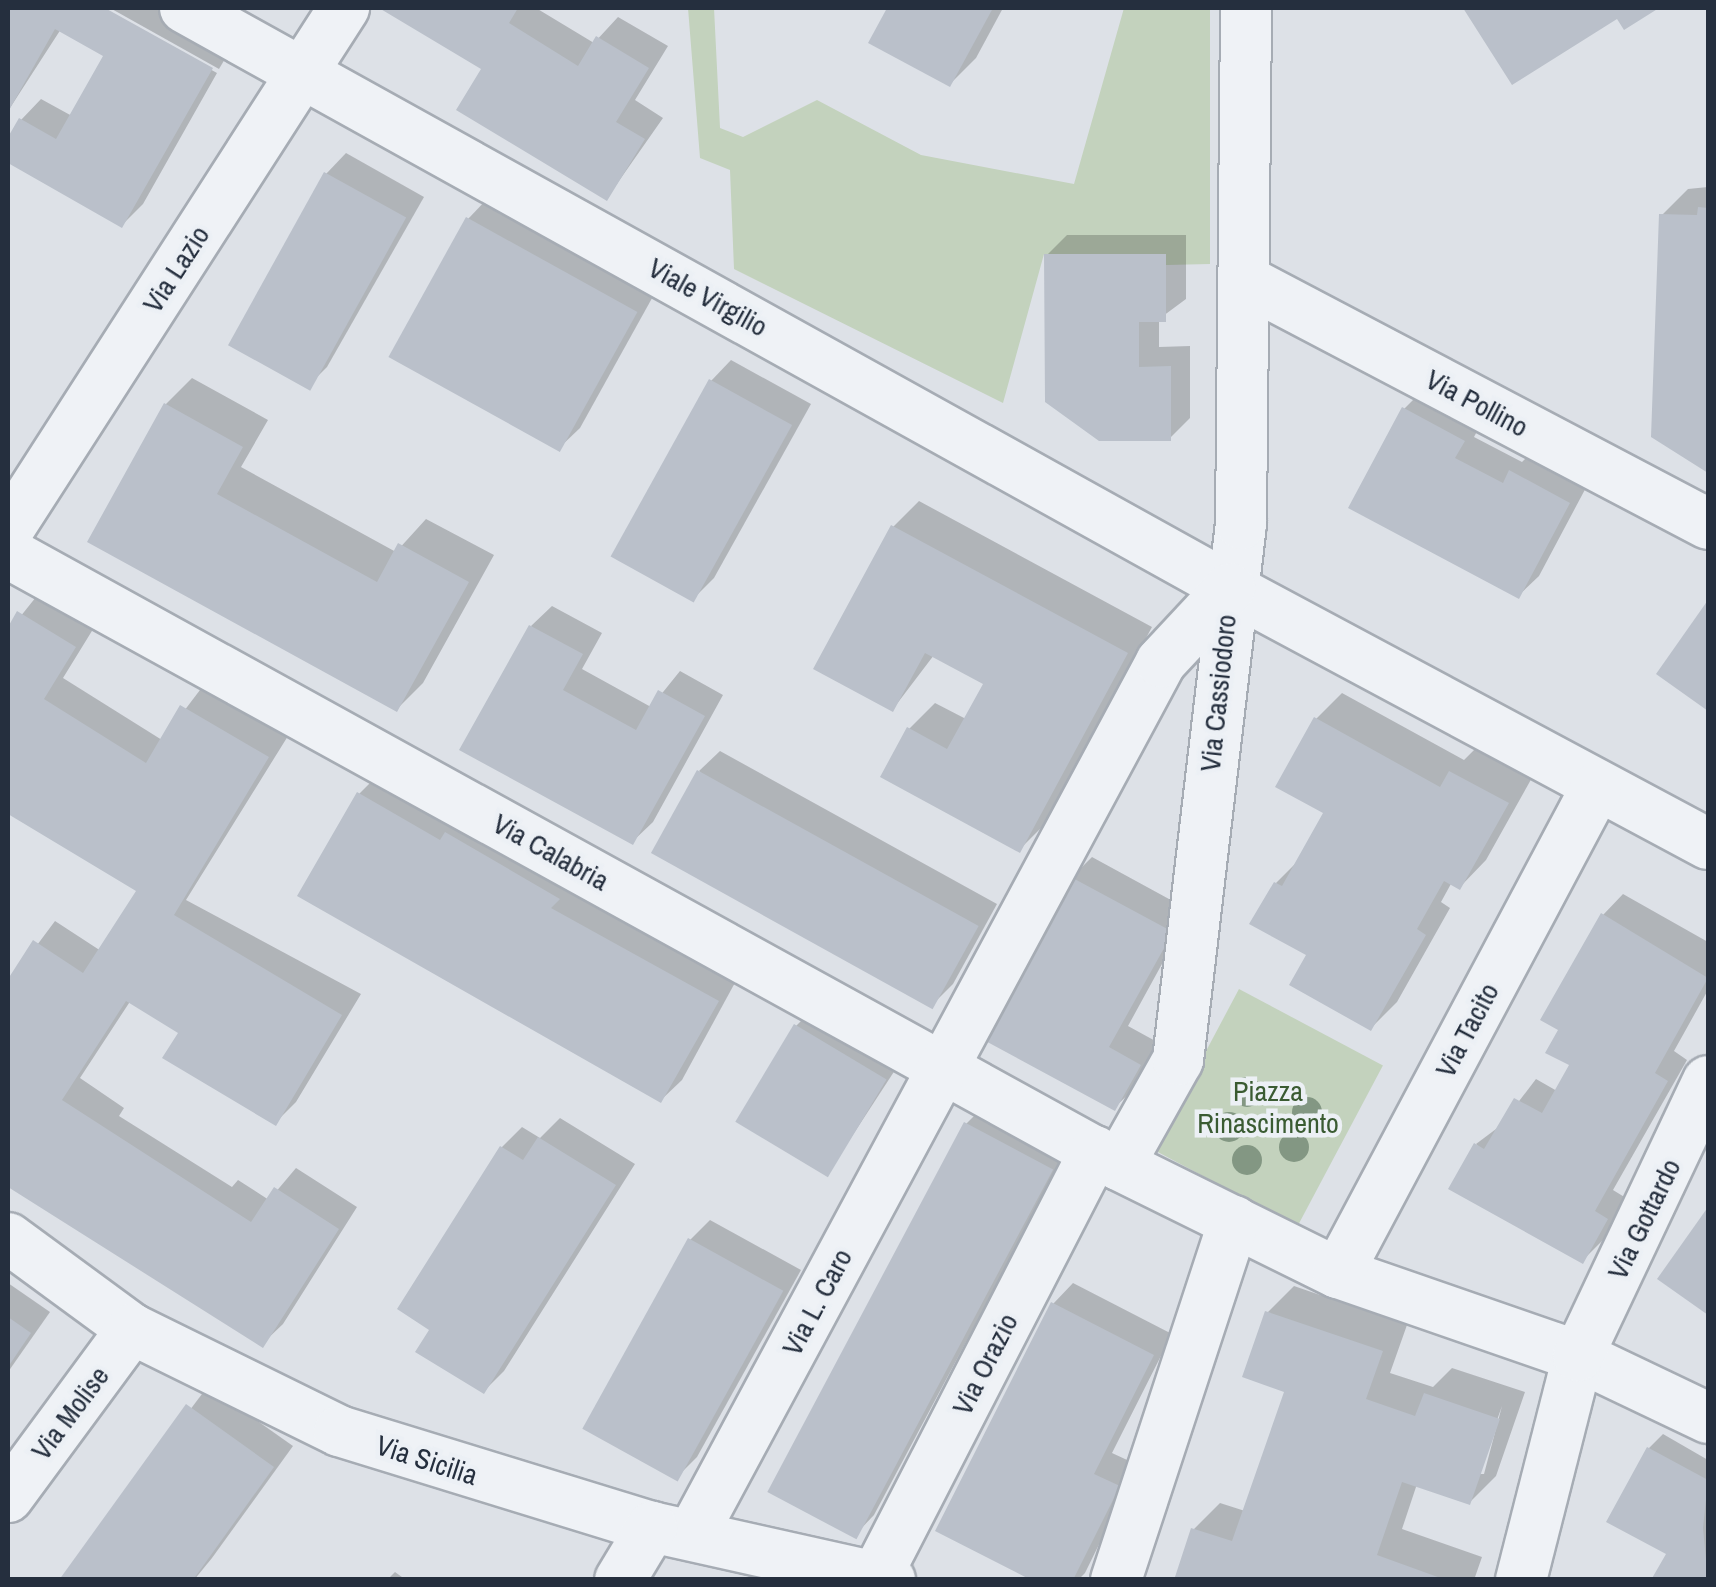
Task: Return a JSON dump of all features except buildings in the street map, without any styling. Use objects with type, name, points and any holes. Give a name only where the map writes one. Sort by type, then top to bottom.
[{"type":"street","name":"Viale Virgilio","points":[[185,8],[304,70],[1230,588],[1596,788],[1708,844]]},
{"type":"street","name":"Via Lazio","points":[[8,530],[344,8]]},
{"type":"street","points":[[1230,588],[1241,524],[1246,8]]},
{"type":"street","name":"Via Pollino","points":[[1246,281],[1708,524]]},
{"type":"street","name":"Via Calabria","points":[[8,553],[1107,1158]]},
{"type":"street","name":"Via Cassiodoro","points":[[942,1068],[1161,662],[1230,588]]},
{"type":"street","name":"Via Cassiodoro","points":[[1107,1158],[1178,1060],[1230,588]]},
{"type":"street","name":"Via Tacito","points":[[1338,1273],[1596,788]]},
{"type":"street","name":"Via L. Caro","points":[[620,1580],[672,1531],[942,1068]]},
{"type":"street","name":"Via Gottardo","points":[[1521,1580],[1578,1356],[1708,1081]]},
{"type":"street","points":[[1107,1158],[1338,1273],[1578,1356],[1708,1418]]},
{"type":"street","name":"Via Orazio","points":[[883,1578],[1107,1158]]},
{"type":"street","points":[[1116,1580],[1234,1221]]},
{"type":"street","name":"Via Sicilia","points":[[8,1238],[132,1328],[339,1432],[672,1531],[883,1578]]},
{"type":"street","name":"Via Molise","points":[[8,1497],[132,1328]]},
{"type":"green space","points":[[688,8],[714,8],[720,128],[743,137],[817,100],[921,155],[1074,184],[1124,8],[1210,8],[1210,264],[1166,265],[1166,254],[1044,254],[1003,403],[734,269],[730,170],[700,158]]},
{"type":"green space","name":"Piazza Rinascimento","points":[[1239,989],[1383,1066],[1297,1226],[1154,1150]]}]
